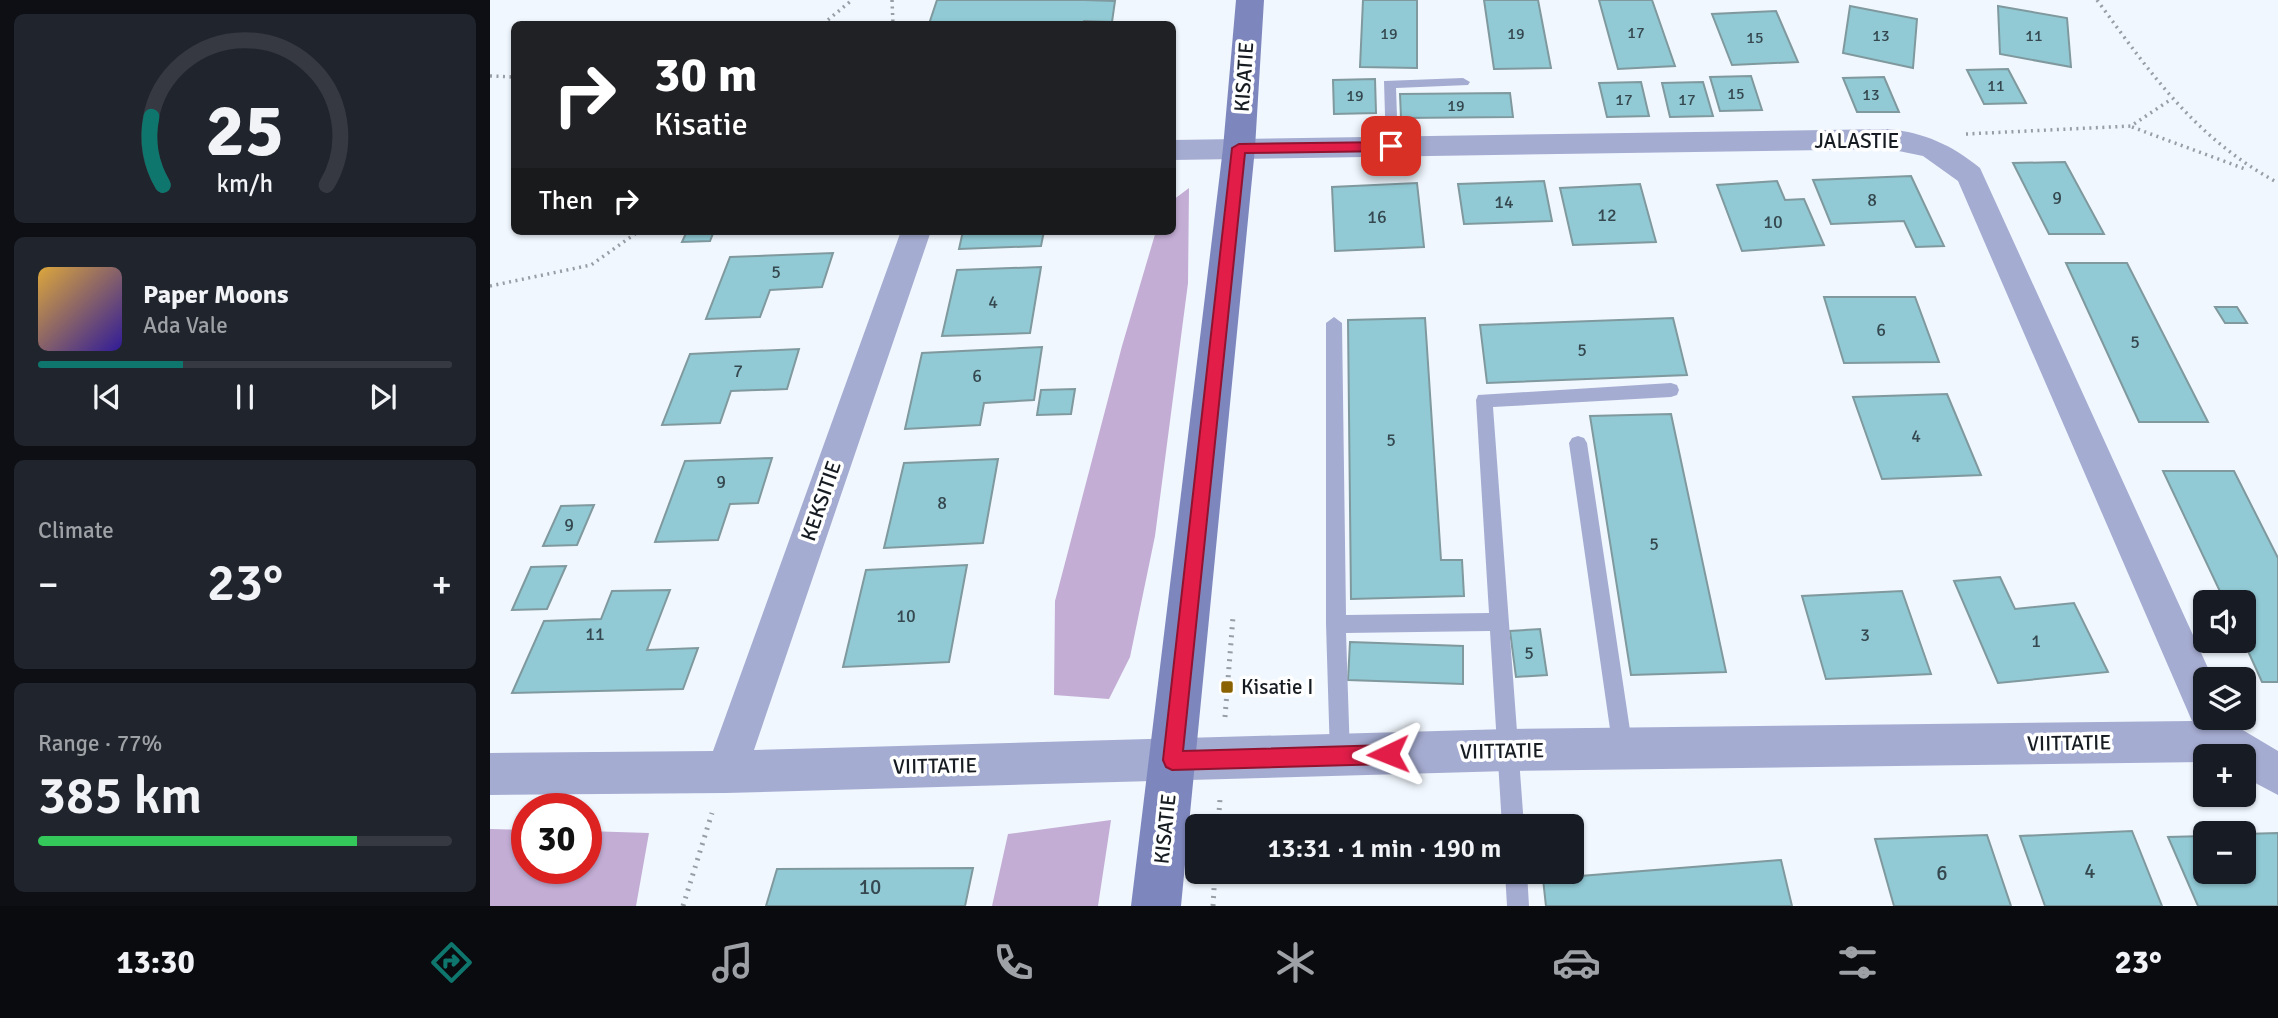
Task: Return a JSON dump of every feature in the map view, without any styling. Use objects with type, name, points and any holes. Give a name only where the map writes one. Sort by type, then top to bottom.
[{"type":"street","name":"KISATIE","points":[[1156,906],[1239,148],[1250,0]]},
{"type":"street","name":"JALASTIE","points":[[1239,148],[1889,139],[1917,141],[1943,154],[1970,175],[2193,678]]},
{"type":"street","points":[[1176,150],[1239,148]]},
{"type":"street","name":"KEKSITIE","points":[[726,772],[915,235]]},
{"type":"street","name":"VIITTATIE","points":[[490,774],[726,772],[1508,750],[1623,750],[2193,722]]},
{"type":"street","points":[[2223,730],[2278,774]]},
{"type":"lane","points":[[1391,146],[1389,84],[1463,82]]},
{"type":"lane","points":[[1334,323],[1336,624],[1340,756]]},
{"type":"lane","points":[[1512,814],[1484,400],[1671,390]]},
{"type":"lane","points":[[1578,443],[1623,750]]},
{"type":"lane","points":[[1336,624],[1498,622]]},
{"type":"lane","points":[[1517,884],[1518,906]]},
{"type":"path","points":[[826,21],[852,0]]},
{"type":"path","points":[[892,0],[893,21]]},
{"type":"path","points":[[2097,0],[2170,100],[2221,149],[2254,172]]},
{"type":"path","points":[[490,76],[511,77]]},
{"type":"path","points":[[2131,126],[2170,100]]},
{"type":"path","points":[[1917,141],[1979,132],[2131,126],[2278,183]]},
{"type":"path","points":[[490,286],[591,265],[633,235]]},
{"type":"path","points":[[683,906],[726,772]]},
{"type":"path","points":[[1213,906],[1214,884]]},
{"type":"shaded area","points":[[1189,188],[1188,283],[1155,536],[1130,657],[1109,699],[1054,695],[1055,601],[1122,346],[1155,235],[1176,235],[1176,198]]},
{"type":"shaded area","points":[[1111,820],[1098,906],[992,906],[1008,834]]},
{"type":"shaded area","points":[[490,829],[511,830],[511,884],[602,884],[602,832],[649,833],[636,906],[490,906]]},
{"type":"building","points":[[937,0],[1115,1],[1112,21],[930,21]]},
{"type":"building","points":[[1363,0],[1417,0],[1417,68],[1360,67]]},
{"type":"building","points":[[1484,0],[1538,0],[1551,68],[1494,69]]},
{"type":"building","points":[[1599,0],[1652,0],[1675,66],[1618,69]]},
{"type":"building","points":[[1850,6],[1917,19],[1913,68],[1843,53]]},
{"type":"building","points":[[1998,6],[2067,18],[2071,67],[2000,54]]},
{"type":"building","points":[[1776,11],[1798,62],[1732,65],[1712,14]]},
{"type":"building","points":[[2008,69],[2026,103],[1984,104],[1967,70]]},
{"type":"building","points":[[1751,76],[1762,110],[1720,111],[1710,77]]},
{"type":"building","points":[[1884,77],[1899,112],[1857,112],[1843,78]]},
{"type":"building","points":[[1375,79],[1376,113],[1334,114],[1333,80]]},
{"type":"building","points":[[1641,82],[1649,116],[1607,117],[1599,83]]},
{"type":"building","points":[[1703,82],[1713,116],[1670,117],[1662,83]]},
{"type":"building","points":[[1510,93],[1513,117],[1401,118],[1400,94]]},
{"type":"building","points":[[2065,162],[2104,234],[2049,234],[2013,163]]},
{"type":"building","points":[[1911,176],[1944,246],[1916,247],[1904,221],[1831,224],[1813,180]]},
{"type":"building","points":[[1544,181],[1552,221],[1464,224],[1458,184]]},
{"type":"building","points":[[1777,181],[1785,200],[1804,199],[1824,245],[1742,251],[1717,185]]},
{"type":"building","points":[[1417,183],[1424,247],[1335,251],[1332,187]]},
{"type":"building","points":[[1640,184],[1656,242],[1573,245],[1560,188]]},
{"type":"building","points":[[685,235],[712,235],[710,241],[682,242]]},
{"type":"building","points":[[962,235],[1043,235],[1041,246],[959,249]]},
{"type":"building","points":[[833,253],[822,287],[770,290],[760,317],[706,319],[730,257]]},
{"type":"building","points":[[2066,263],[2127,263],[2208,422],[2139,422]]},
{"type":"building","points":[[1041,267],[1030,333],[942,336],[957,270]]},
{"type":"building","points":[[1824,297],[1915,297],[1939,362],[1844,363]]},
{"type":"building","points":[[2215,307],[2237,307],[2247,323],[2225,323]]},
{"type":"building","points":[[1425,318],[1441,560],[1462,560],[1464,596],[1351,599],[1348,320]]},
{"type":"building","points":[[1673,318],[1687,375],[1487,383],[1480,325]]},
{"type":"building","points":[[1042,347],[1034,400],[984,403],[980,425],[905,429],[922,353]]},
{"type":"building","points":[[799,349],[787,389],[731,391],[720,423],[662,425],[690,354]]},
{"type":"building","points":[[1075,389],[1071,414],[1037,415],[1041,390]]},
{"type":"building","points":[[1947,394],[1981,475],[1882,479],[1853,397]]},
{"type":"building","points":[[1671,414],[1726,672],[1631,675],[1590,416]]},
{"type":"building","points":[[772,458],[758,503],[730,504],[718,540],[655,542],[685,461]]},
{"type":"building","points":[[998,459],[983,543],[884,548],[904,463]]},
{"type":"building","points":[[2163,471],[2234,471],[2278,558],[2278,682],[2262,682],[2249,653],[2256,653],[2256,590],[2219,590]]},
{"type":"building","points":[[594,505],[577,545],[543,546],[561,506]]},
{"type":"building","points":[[967,565],[949,662],[843,667],[866,570]]},
{"type":"building","points":[[566,566],[547,609],[512,610],[531,567]]},
{"type":"building","points":[[2000,577],[2015,609],[2074,603],[2108,672],[1998,683],[1954,581]]},
{"type":"building","points":[[670,590],[647,650],[698,648],[683,689],[512,693],[544,621],[601,619],[612,591]]},
{"type":"building","points":[[1902,591],[1931,674],[1826,679],[1802,596]]},
{"type":"building","points":[[1540,629],[1547,675],[1516,677],[1510,631]]},
{"type":"building","points":[[1350,642],[1463,646],[1463,684],[1348,680]]},
{"type":"building","points":[[2132,831],[2162,906],[2045,906],[2020,836]]},
{"type":"building","points":[[2278,833],[2278,906],[2198,906],[2168,837],[2193,836],[2193,884],[2256,884],[2256,834]]},
{"type":"building","points":[[1987,835],[2011,906],[1894,906],[1875,839]]},
{"type":"building","points":[[1781,860],[1792,906],[1546,906],[1544,884],[1584,884],[1584,876]]},
{"type":"building","points":[[973,868],[965,906],[766,906],[777,869]]},
{"type":"place","name":"Kisatie I","points":[[1227,687]]},
{"type":"route","points":[[1388,754],[1172,760],[1239,148],[1391,146]]}]
